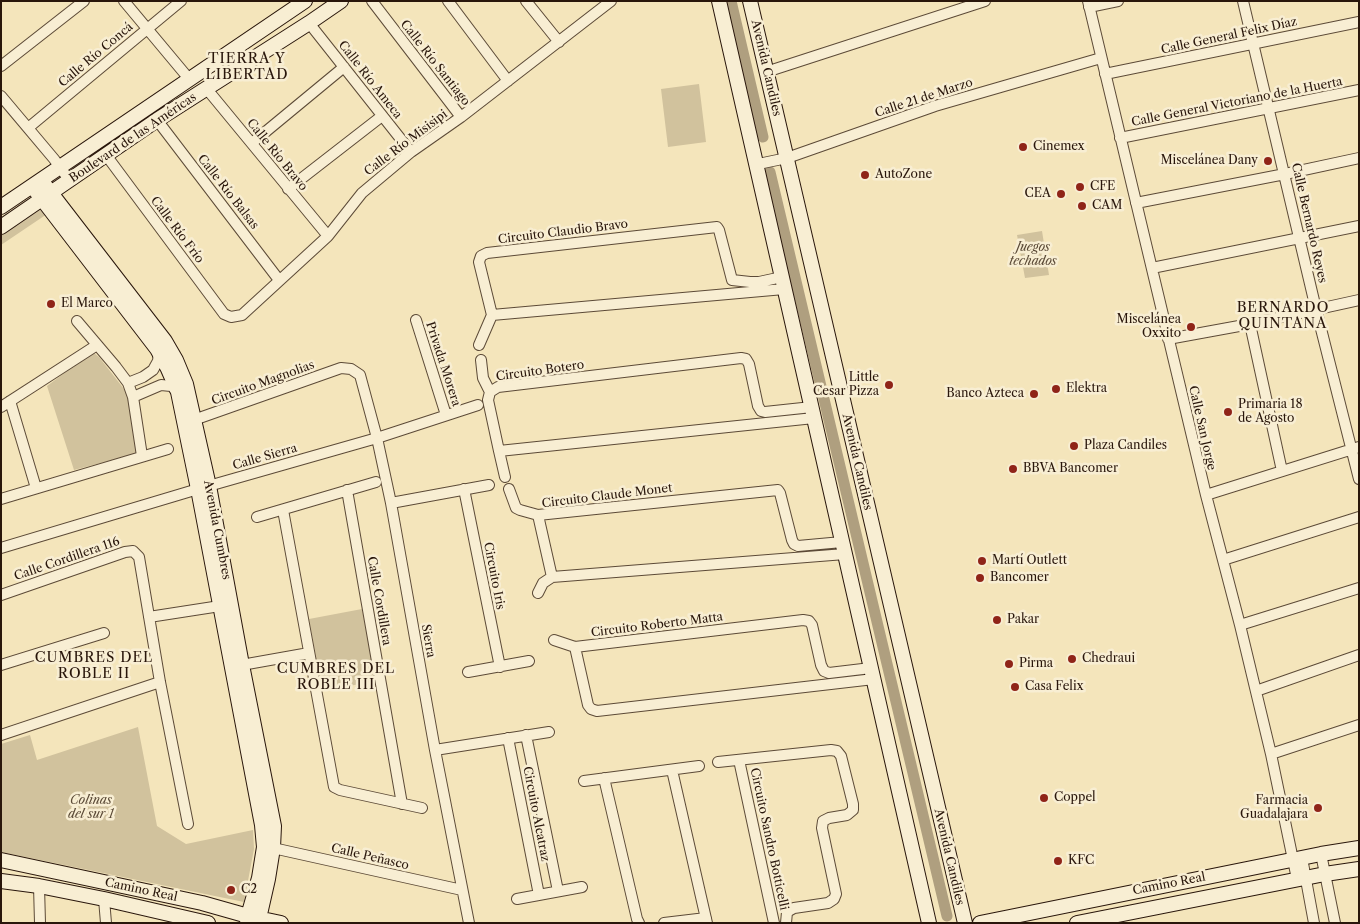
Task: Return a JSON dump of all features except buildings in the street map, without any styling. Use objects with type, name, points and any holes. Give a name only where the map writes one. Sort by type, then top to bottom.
[{"type":"street","points":[[1,66],[84,1]]},
{"type":"street","points":[[124,1],[190,80]]},
{"type":"street","name":"Calle Río Concá","points":[[28,128],[181,1]]},
{"type":"street","name":"Boulevard de las Américas","points":[[1,207],[306,1]]},
{"type":"street","name":"Boulevard de las Américas","points":[[1,227],[157,120],[341,1]]},
{"type":"street","name":"Calle Río Santiago","points":[[372,1],[461,117]]},
{"type":"street","points":[[448,1],[508,81]]},
{"type":"street","points":[[526,1],[559,42]]},
{"type":"street","points":[[718,1],[759,164],[783,283],[929,923]]},
{"type":"street","name":"Avenida Candiles","points":[[750,1],[766,72],[782,159],[858,468],[965,923]]},
{"type":"street","points":[[766,72],[984,1]]},
{"type":"street","points":[[1088,4],[1118,1]]},
{"type":"street","name":"Calle Bernardo Reyes","points":[[1243,1],[1316,309],[1355,448],[1359,479]]},
{"type":"street","name":"Calle Río Misisipi","points":[[231,317],[242,315],[328,236],[362,193],[411,152],[461,117],[559,42],[607,2]]},
{"type":"street","name":"Calle San Jorge","points":[[1088,4],[1206,495],[1272,754],[1301,878],[1314,923]]},
{"type":"street","name":"Calle General Felix Díaz","points":[[1105,74],[1359,22]]},
{"type":"street","name":"Calle Río Ameca","points":[[309,23],[411,152]]},
{"type":"street","name":"Calle 21 de Marzo","points":[[759,164],[782,159],[935,106],[1101,58]]},
{"type":"street","points":[[252,143],[344,67]]},
{"type":"street","name":"Calle Río Bravo","points":[[206,88],[328,236]]},
{"type":"street","name":"Calle General Victoriano de la Huerta","points":[[1120,138],[1359,90]]},
{"type":"street","points":[[1,96],[6,110],[28,128],[70,180]]},
{"type":"street","points":[[288,189],[382,116]]},
{"type":"street","name":"Calle Río Balsas","points":[[157,120],[280,280]]},
{"type":"street","name":"Calle Río Frío","points":[[106,156],[224,314],[231,317]]},
{"type":"street","points":[[1136,203],[1359,158]]},
{"type":"street","name":"Avenida Cumbres","points":[[36,183],[159,351],[178,392],[189,422],[204,487],[237,666],[262,826],[264,847],[253,920]]},
{"type":"street","name":"Avenida Cumbres","points":[[46,197],[164,341],[176,360],[186,384],[189,422]]},
{"type":"street","points":[[1152,268],[1359,226]]},
{"type":"street","name":"Circuito Claudio Bravo","points":[[492,315],[479,262],[480,256],[487,253],[717,227],[732,280],[783,283]]},
{"type":"street","points":[[479,345],[492,315],[783,283]]},
{"type":"street","points":[[1168,339],[1250,324],[1359,300]]},
{"type":"street","name":"Privada Morera","points":[[416,320],[446,415]]},
{"type":"street","points":[[77,321],[128,383],[133,397],[142,456]]},
{"type":"street","points":[[1250,324],[1282,471]]},
{"type":"street","points":[[1,407],[97,345]]},
{"type":"street","points":[[128,383],[143,377],[153,370],[158,360],[159,351]]},
{"type":"street","name":"Circuito Botero","points":[[505,477],[488,400],[490,392],[498,387],[741,358],[746,359],[749,364],[761,411],[813,413]]},
{"type":"street","points":[[481,360],[483,378],[490,392]]},
{"type":"street","name":"Circuito Magnolias","points":[[189,422],[341,368],[351,369]]},
{"type":"street","name":"Sierra","points":[[351,369],[360,375],[377,438],[391,503],[435,750],[469,923]]},
{"type":"street","points":[[153,370],[161,385]]},
{"type":"street","points":[[133,397],[161,385],[171,386],[178,392]]},
{"type":"street","points":[[10,401],[36,488]]},
{"type":"street","name":"Calle Sierra","points":[[1,548],[204,487],[377,438],[478,405]]},
{"type":"street","points":[[499,452],[813,413]]},
{"type":"street","points":[[1,499],[168,448]]},
{"type":"street","points":[[1206,495],[1355,448]]},
{"type":"street","points":[[257,517],[376,482]]},
{"type":"street","points":[[391,503],[489,485]]},
{"type":"street","name":"Avenida Cumbres","points":[[204,487],[220,606],[237,666],[274,826],[268,879],[253,920]]},
{"type":"street","points":[[509,489],[516,508],[538,515]]},
{"type":"street","name":"Calle Cordillera","points":[[347,490],[402,804]]},
{"type":"street","name":"Circuito Iris","points":[[464,490],[500,667]]},
{"type":"street","name":"Circuito Claude Monet","points":[[552,577],[538,515],[778,490],[794,544],[798,546],[844,548]]},
{"type":"street","points":[[282,510],[334,786],[340,790],[422,808]]},
{"type":"street","points":[[1223,560],[1359,517]]},
{"type":"street","points":[[538,593],[543,583],[552,577],[844,548]]},
{"type":"street","name":"Calle Cordillera 116","points":[[1,595],[125,552],[133,551],[139,557],[160,682],[188,824]]},
{"type":"street","points":[[1240,625],[1359,588]]},
{"type":"street","points":[[149,617],[220,606]]},
{"type":"street","name":"Circuito Roberto Matta","points":[[803,620],[809,621],[812,625],[824,672],[872,674],[597,711],[591,709],[588,705],[575,647],[803,620]]},
{"type":"street","points":[[1,666],[104,633]]},
{"type":"street","points":[[554,640],[575,647]]},
{"type":"street","points":[[237,666],[309,653]]},
{"type":"street","points":[[1256,690],[1359,655]]},
{"type":"street","points":[[468,672],[529,661]]},
{"type":"street","points":[[1,735],[160,682]]},
{"type":"street","points":[[1272,754],[1359,725]]},
{"type":"street","points":[[435,750],[549,732]]},
{"type":"street","name":"Circuito Alcatraz","points":[[526,735],[558,891]]},
{"type":"street","name":"Circuito Alcatraz","points":[[508,738],[539,895]]},
{"type":"street","name":"Circuito Sandro Botticelli","points":[[718,762],[831,750],[837,751],[841,756],[853,810],[847,815],[823,821],[822,828],[836,894],[834,899],[828,903],[794,908],[787,912],[786,923]]},
{"type":"street","name":"Circuito Sandro Botticelli","points":[[739,760],[774,923]]},
{"type":"street","points":[[584,780],[700,766]]},
{"type":"street","points":[[664,923],[701,920],[672,770]]},
{"type":"street","points":[[604,778],[639,923]]},
{"type":"street","name":"Calle Peñasco","points":[[273,848],[462,890]]},
{"type":"street","name":"Camino Real","points":[[980,923],[1359,848]]},
{"type":"street","points":[[1321,854],[1335,923]]},
{"type":"street","name":"Camino Real","points":[[1,860],[202,904],[253,920],[281,923]]},
{"type":"street","name":"Camino Real","points":[[1077,923],[1301,878],[1359,869]]},
{"type":"street","name":"Camino Real","points":[[1,881],[39,886],[104,899],[173,919],[208,923]]},
{"type":"street","points":[[39,886],[40,923]]},
{"type":"street","points":[[516,899],[582,887]]},
{"type":"street","points":[[104,899],[106,923]]},
{"type":"green space","points":[[699,84],[706,142],[668,147],[661,89]]},
{"type":"green space","points":[[42,202],[50,212],[1,245],[1,229]]},
{"type":"green space","name":"Juegos techados","points":[[1042,231],[1049,275],[1025,278],[1017,235]]},
{"type":"green space","points":[[94,353],[124,389],[130,401],[138,449],[135,454],[74,470],[47,386],[87,356]]},
{"type":"green space","points":[[362,609],[376,681],[322,691],[309,619]]},
{"type":"green space","name":"Colinas del sur 1","points":[[138,727],[157,826],[186,844],[253,830],[254,849],[244,902],[1,852],[1,744],[30,735],[37,760]]},
{"type":"waterway","points":[[731,1],[763,137]]},
{"type":"waterway","points":[[770,172],[947,916]]},
{"type":"place","name":"Cinemex","points":[[1023,147]]},
{"type":"place","name":"Miscelánea Dany","points":[[1268,161]]},
{"type":"place","name":"AutoZone","points":[[865,175]]},
{"type":"place","name":"CFE","points":[[1080,187]]},
{"type":"place","name":"CEA","points":[[1061,194]]},
{"type":"place","name":"CAM","points":[[1082,206]]},
{"type":"place","name":"El Marco","points":[[51,304]]},
{"type":"place","name":"Miscelánea Oxxito","points":[[1191,327]]},
{"type":"place","name":"Little Cesar Pizza","points":[[889,385]]},
{"type":"place","name":"Elektra","points":[[1056,389]]},
{"type":"place","name":"Banco Azteca","points":[[1034,394]]},
{"type":"place","name":"Primaria 18 de Agosto","points":[[1228,412]]},
{"type":"place","name":"Plaza Candiles","points":[[1074,446]]},
{"type":"place","name":"BBVA Bancomer","points":[[1013,469]]},
{"type":"place","name":"Martí Outlett","points":[[982,561]]},
{"type":"place","name":"Bancomer","points":[[980,578]]},
{"type":"place","name":"Pakar","points":[[997,620]]},
{"type":"place","name":"Chedraui","points":[[1072,659]]},
{"type":"place","name":"Pirma","points":[[1009,664]]},
{"type":"place","name":"Casa Felix","points":[[1015,687]]},
{"type":"place","name":"Coppel","points":[[1044,798]]},
{"type":"place","name":"Farmacia Guadalajara","points":[[1318,808]]},
{"type":"place","name":"KFC","points":[[1058,861]]},
{"type":"place","name":"C2","points":[[231,890]]},
{"type":"district","name":"TIERRA Y LIBERTAD","points":[[247,68]]},
{"type":"district","name":"BERNARDO QUINTANA","points":[[1283,316]]},
{"type":"district","name":"CUMBRES DEL ROBLE II","points":[[94,666]]},
{"type":"district","name":"CUMBRES DEL ROBLE III","points":[[336,678]]}]
